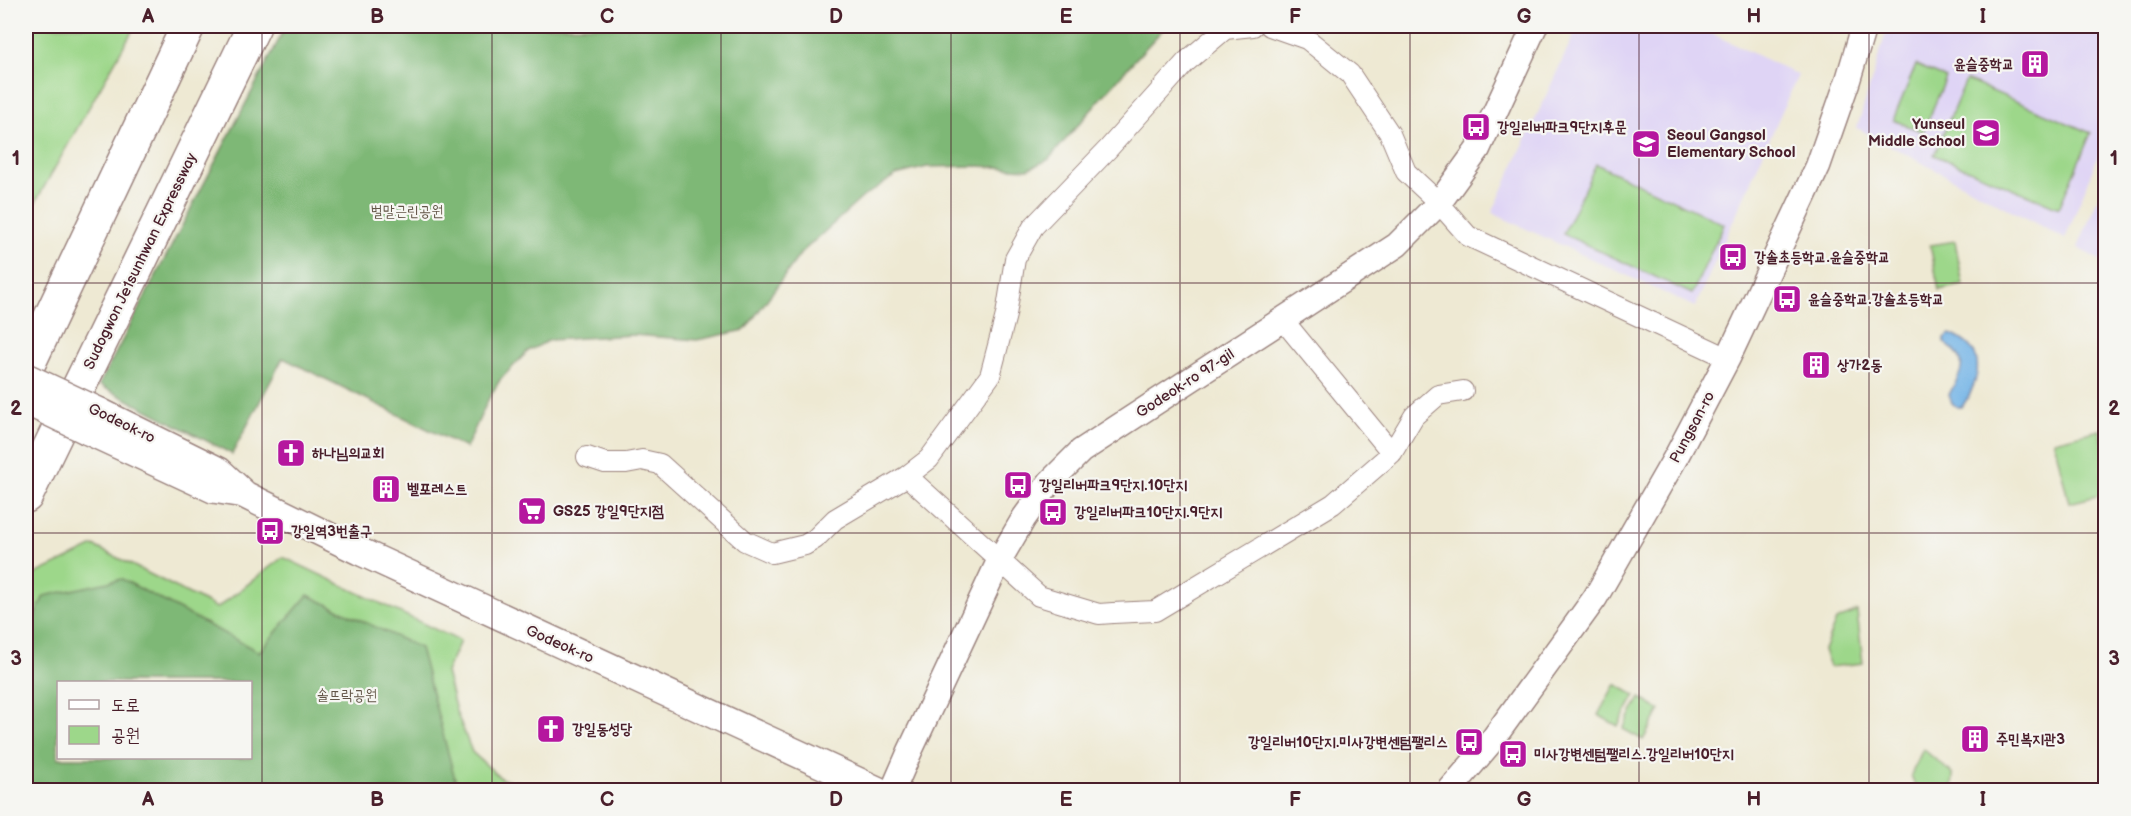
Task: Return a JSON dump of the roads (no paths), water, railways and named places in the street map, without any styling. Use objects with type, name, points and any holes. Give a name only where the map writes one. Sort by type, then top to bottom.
[{"type":"highway","points":[[26,369],[188,26]]},
{"type":"highway","name":"Sudogwon Je1sunhwan Expressway","points":[[26,496],[254,26]]},
{"type":"main road","name":"Godeok-ro","points":[[26,377],[93,421],[213,489],[245,495],[370,556],[877,790]]},
{"type":"main road","name":"Godeok-ro","points":[[26,401],[93,421]]},
{"type":"street","points":[[587,457],[605,463],[642,460],[660,464],[745,541],[772,553],[805,545],[835,519],[907,476],[929,459],[990,376],[1006,315],[1015,259],[1034,227],[1186,62],[1225,29],[1253,26]]},
{"type":"street","points":[[1270,26],[1307,39],[1350,74],[1390,134],[1406,172],[1439,203],[1468,236],[1728,358]]},
{"type":"street","name":"Godeok-ro 97-gil","points":[[893,790],[1000,559],[1024,518],[1050,482],[1081,451],[1397,245],[1439,203],[1478,149],[1535,26]]},
{"type":"street","name":"Pungsan-ro","points":[[1450,790],[1490,743],[1595,598],[1672,465],[1728,358],[1818,166],[1864,26]]},
{"type":"street","points":[[1283,320],[1392,453]]},
{"type":"street","points":[[907,476],[1039,596],[1099,614],[1155,611],[1333,504],[1392,453],[1414,416],[1438,395],[1463,391]]},
{"type":"water","points":[[1950,334],[1962,340],[1976,356],[1977,375],[1962,407],[1957,407],[1952,403],[1949,395],[1961,368],[1959,357],[1944,342],[1944,338]]},
{"type":"place","name":"윤슬중학교","points":[[2035,64]]},
{"type":"place","name":"강일리버파크9단지후문","points":[[1476,127]]},
{"type":"place","name":"Yunseul Middle School","points":[[1986,133]]},
{"type":"place","name":"Seoul Gangsol Elementary School","points":[[1646,144]]},
{"type":"place","name":"강솔초등학교.윤슬중학교","points":[[1733,257]]},
{"type":"place","name":"윤슬중학교.강솔초등학교","points":[[1787,299]]},
{"type":"place","name":"상가2동","points":[[1816,365]]},
{"type":"place","name":"하나님의교회","points":[[291,453]]},
{"type":"place","name":"강일리버파크9단지.10단지","points":[[1018,485]]},
{"type":"place","name":"벨포레스트","points":[[386,489]]},
{"type":"place","name":"GS25 강일9단지점","points":[[532,511]]},
{"type":"place","name":"강일리버파크10단지.9단지","points":[[1053,512]]},
{"type":"place","name":"강일역3번출구","points":[[270,531]]},
{"type":"place","name":"강일동성당","points":[[551,729]]},
{"type":"place","name":"주민복지관3","points":[[1975,739]]},
{"type":"place","name":"강일리버10단지.미사강변센텀팰리스","points":[[1469,742]]},
{"type":"place","name":"미사강변센텀팰리스.강일리버10단지","points":[[1513,754]]},
{"type":"park label","name":"벌말근린공원","points":[[407,211]]},
{"type":"park label","name":"솔뜨락공원","points":[[347,695]]}]
